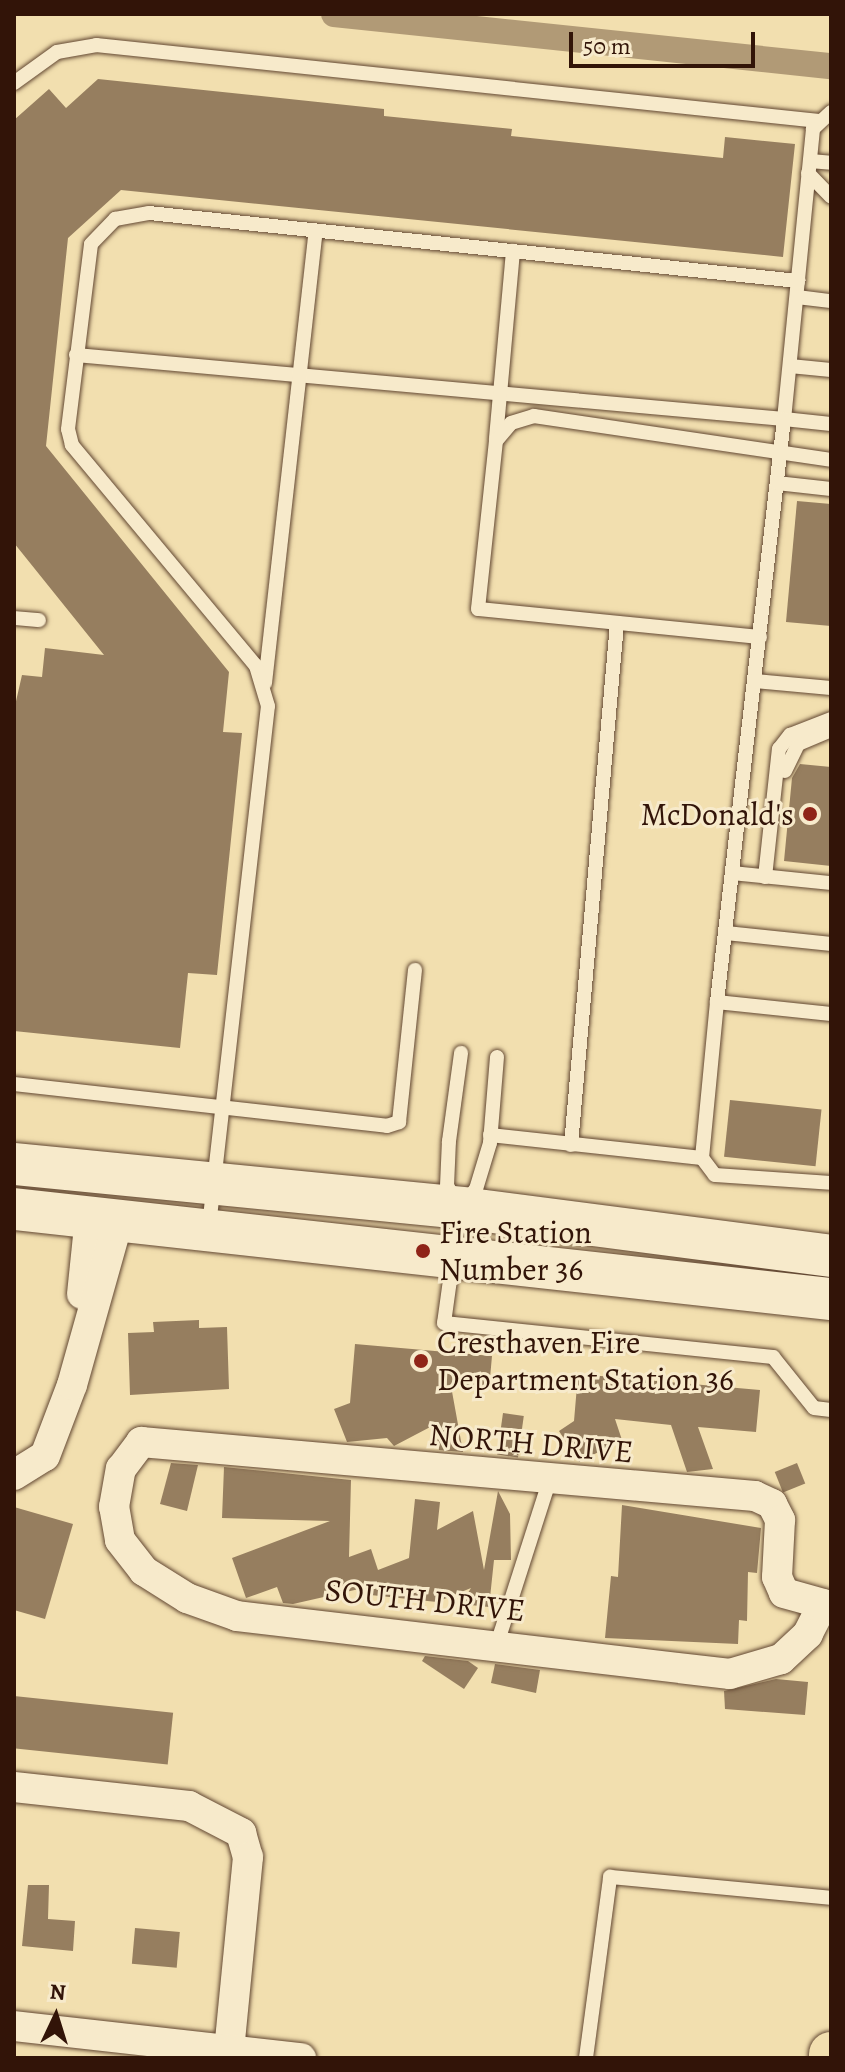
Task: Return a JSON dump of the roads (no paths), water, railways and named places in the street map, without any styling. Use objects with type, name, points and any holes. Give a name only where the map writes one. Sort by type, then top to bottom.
[{"type":"street","points":[[14,1164],[212,1186],[460,1208],[831,1256]]},
{"type":"street","points":[[14,1209],[831,1299]]},
{"type":"street","points":[[14,1475],[45,1456],[91,1319],[81,1290],[104,1219]]},
{"type":"street","name":"NORTH DRIVE","points":[[141,1442],[549,1482],[755,1496],[772,1504],[780,1520],[777,1577],[784,1593],[827,1605]]},
{"type":"street","name":"SOUTH DRIVE","points":[[141,1442],[121,1469],[114,1507],[120,1540],[144,1571],[187,1598],[237,1616],[748,1672],[796,1648],[827,1605]]},
{"type":"street","points":[[14,1787],[189,1806],[241,1833],[248,1857],[229,2050]]},
{"type":"street","points":[[14,2026],[195,2052],[229,2050],[301,2058]]},
{"type":"lane","points":[[14,83],[57,52],[96,45],[825,117],[809,167],[790,366],[702,1158],[715,1175],[831,1183]]},
{"type":"lane","points":[[809,167],[831,163]]},
{"type":"lane","points":[[809,167],[831,197]]},
{"type":"lane","points":[[265,686],[256,666],[72,445],[76,355],[86,261],[96,237],[115,219],[149,213],[798,281]]},
{"type":"lane","points":[[208,1232],[268,706],[265,686],[316,231]]},
{"type":"lane","points":[[513,251],[478,609],[760,637]]},
{"type":"lane","points":[[797,297],[831,301]]},
{"type":"lane","points":[[76,355],[831,424]]},
{"type":"lane","points":[[790,366],[831,370]]},
{"type":"lane","points":[[496,441],[511,423],[534,416],[831,460]]},
{"type":"lane","points":[[777,483],[831,489]]},
{"type":"lane","points":[[14,618],[39,620]]},
{"type":"lane","points":[[571,1145],[617,623]]},
{"type":"lane","points":[[755,681],[831,688]]},
{"type":"lane","points":[[765,877],[768,852],[778,839],[789,753],[830,730]]},
{"type":"lane","points":[[732,873],[831,883]]},
{"type":"lane","points":[[726,933],[831,944]]},
{"type":"lane","points":[[14,1084],[387,1126],[399,1122],[415,970]]},
{"type":"lane","points":[[717,1002],[831,1014]]},
{"type":"lane","points":[[460,1208],[447,1186],[461,1053]]},
{"type":"lane","points":[[497,1057],[490,1135],[476,1189],[460,1208],[444,1323],[773,1357],[814,1408],[831,1410]]},
{"type":"lane","points":[[490,1135],[702,1158]]},
{"type":"lane","points":[[497,1644],[549,1482]]},
{"type":"lane","points":[[586,2058],[610,1877],[831,1898]]},
{"type":"waterway","points":[[334,14],[831,66]]},
{"type":"place","name":"McDonald's","points":[[810,814]]},
{"type":"place","name":"Fire Station Number 36","points":[[423,1251]]},
{"type":"place","name":"Cresthaven Fire Department Station 36","points":[[421,1361]]}]
